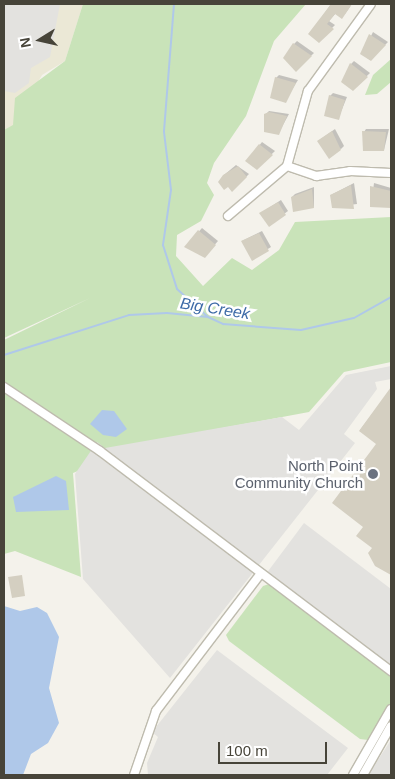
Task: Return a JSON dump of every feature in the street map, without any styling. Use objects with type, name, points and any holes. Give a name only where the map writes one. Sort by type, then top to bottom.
[{"type":"street","points":[[228,216],[287,166],[308,91],[371,4]]},
{"type":"street","points":[[287,166],[316,176],[350,171],[391,173]]},
{"type":"street","points":[[4,387],[65,428],[391,672]]},
{"type":"street","points":[[134,775],[156,711],[261,573]]},
{"type":"street","points":[[353,775],[391,709]]},
{"type":"street","points":[[363,775],[391,726]]},
{"type":"shaded area","points":[[4,4],[83,4],[65,61],[42,75],[13,126],[4,130]]},
{"type":"shaded area","points":[[4,4],[60,4],[50,57],[31,68],[29,83],[15,93],[4,91]]},
{"type":"shaded area","points":[[391,366],[391,379],[375,382],[377,389],[344,434],[355,443],[170,678],[83,579],[75,474],[97,442],[105,448],[282,417],[299,430],[346,375]]},
{"type":"shaded area","points":[[304,523],[391,589],[391,676],[263,578]]},
{"type":"shaded area","points":[[217,650],[348,748],[327,775],[148,775],[147,763],[158,737],[152,732]]},
{"type":"shaded area","points":[[391,740],[391,775],[368,775]]},
{"type":"green space","points":[[83,4],[306,4],[274,41],[246,116],[214,163],[207,183],[214,195],[201,221],[177,235],[176,256],[203,286],[232,258],[252,270],[279,250],[295,222],[391,217],[391,362],[344,372],[309,412],[152,441],[73,473],[81,577],[15,551],[4,554],[4,340],[90,298],[4,338],[4,130],[13,125],[15,98],[65,61]]},
{"type":"green space","points":[[391,59],[391,82],[377,94],[365,95],[373,75]]},
{"type":"green space","points":[[269,584],[391,676],[391,705],[368,740],[360,739],[229,641],[226,635],[263,586]]},
{"type":"water","points":[[102,410],[114,411],[127,429],[116,437],[103,435],[90,424]]},
{"type":"water","points":[[56,476],[66,481],[69,510],[16,512],[13,497]]},
{"type":"water","points":[[4,606],[20,611],[37,607],[47,613],[59,637],[49,688],[59,723],[48,743],[31,754],[23,775],[4,775]]},
{"type":"building","points":[[331,4],[352,4],[342,19],[335,14],[327,24],[334,29],[319,43],[308,34]]},
{"type":"building","points":[[369,34],[386,45],[371,61],[360,54]]},
{"type":"building","points":[[293,43],[312,56],[296,72],[283,58]]},
{"type":"building","points":[[350,63],[368,77],[353,91],[341,82]]},
{"type":"building","points":[[275,77],[296,83],[286,103],[270,98]]},
{"type":"building","points":[[329,95],[345,100],[339,120],[324,116]]},
{"type":"building","points":[[269,112],[287,116],[279,135],[264,132],[264,114]]},
{"type":"building","points":[[332,131],[341,150],[329,159],[317,141]]},
{"type":"building","points":[[362,131],[386,132],[384,151],[363,151]]},
{"type":"building","points":[[259,144],[273,155],[257,170],[245,161]]},
{"type":"building","points":[[238,166],[247,177],[232,192],[228,187],[224,190],[218,182],[223,175]]},
{"type":"building","points":[[351,185],[354,209],[332,208],[330,195]]},
{"type":"building","points":[[370,186],[391,191],[391,208],[370,207]]},
{"type":"building","points":[[312,189],[314,208],[293,212],[291,197]]},
{"type":"building","points":[[278,202],[286,215],[269,227],[259,213]]},
{"type":"building","points":[[198,230],[216,245],[205,258],[184,247]]},
{"type":"building","points":[[259,233],[269,251],[252,261],[241,241]]},
{"type":"building","name":"North Point Community Church","points":[[391,387],[391,575],[375,566],[368,553],[372,548],[356,536],[363,527],[332,503],[376,444],[359,431]]},
{"type":"building","points":[[22,575],[25,596],[12,598],[8,577]]},
{"type":"waterway","points":[[174,4],[164,132],[171,190],[163,245],[177,289],[208,317]]},
{"type":"waterway","name":"Big Creek","points":[[4,355],[129,315],[167,313],[208,317],[223,324],[301,330],[354,318],[391,297]]},
{"type":"place","name":"North Point Community Church","points":[[373,474]]}]
